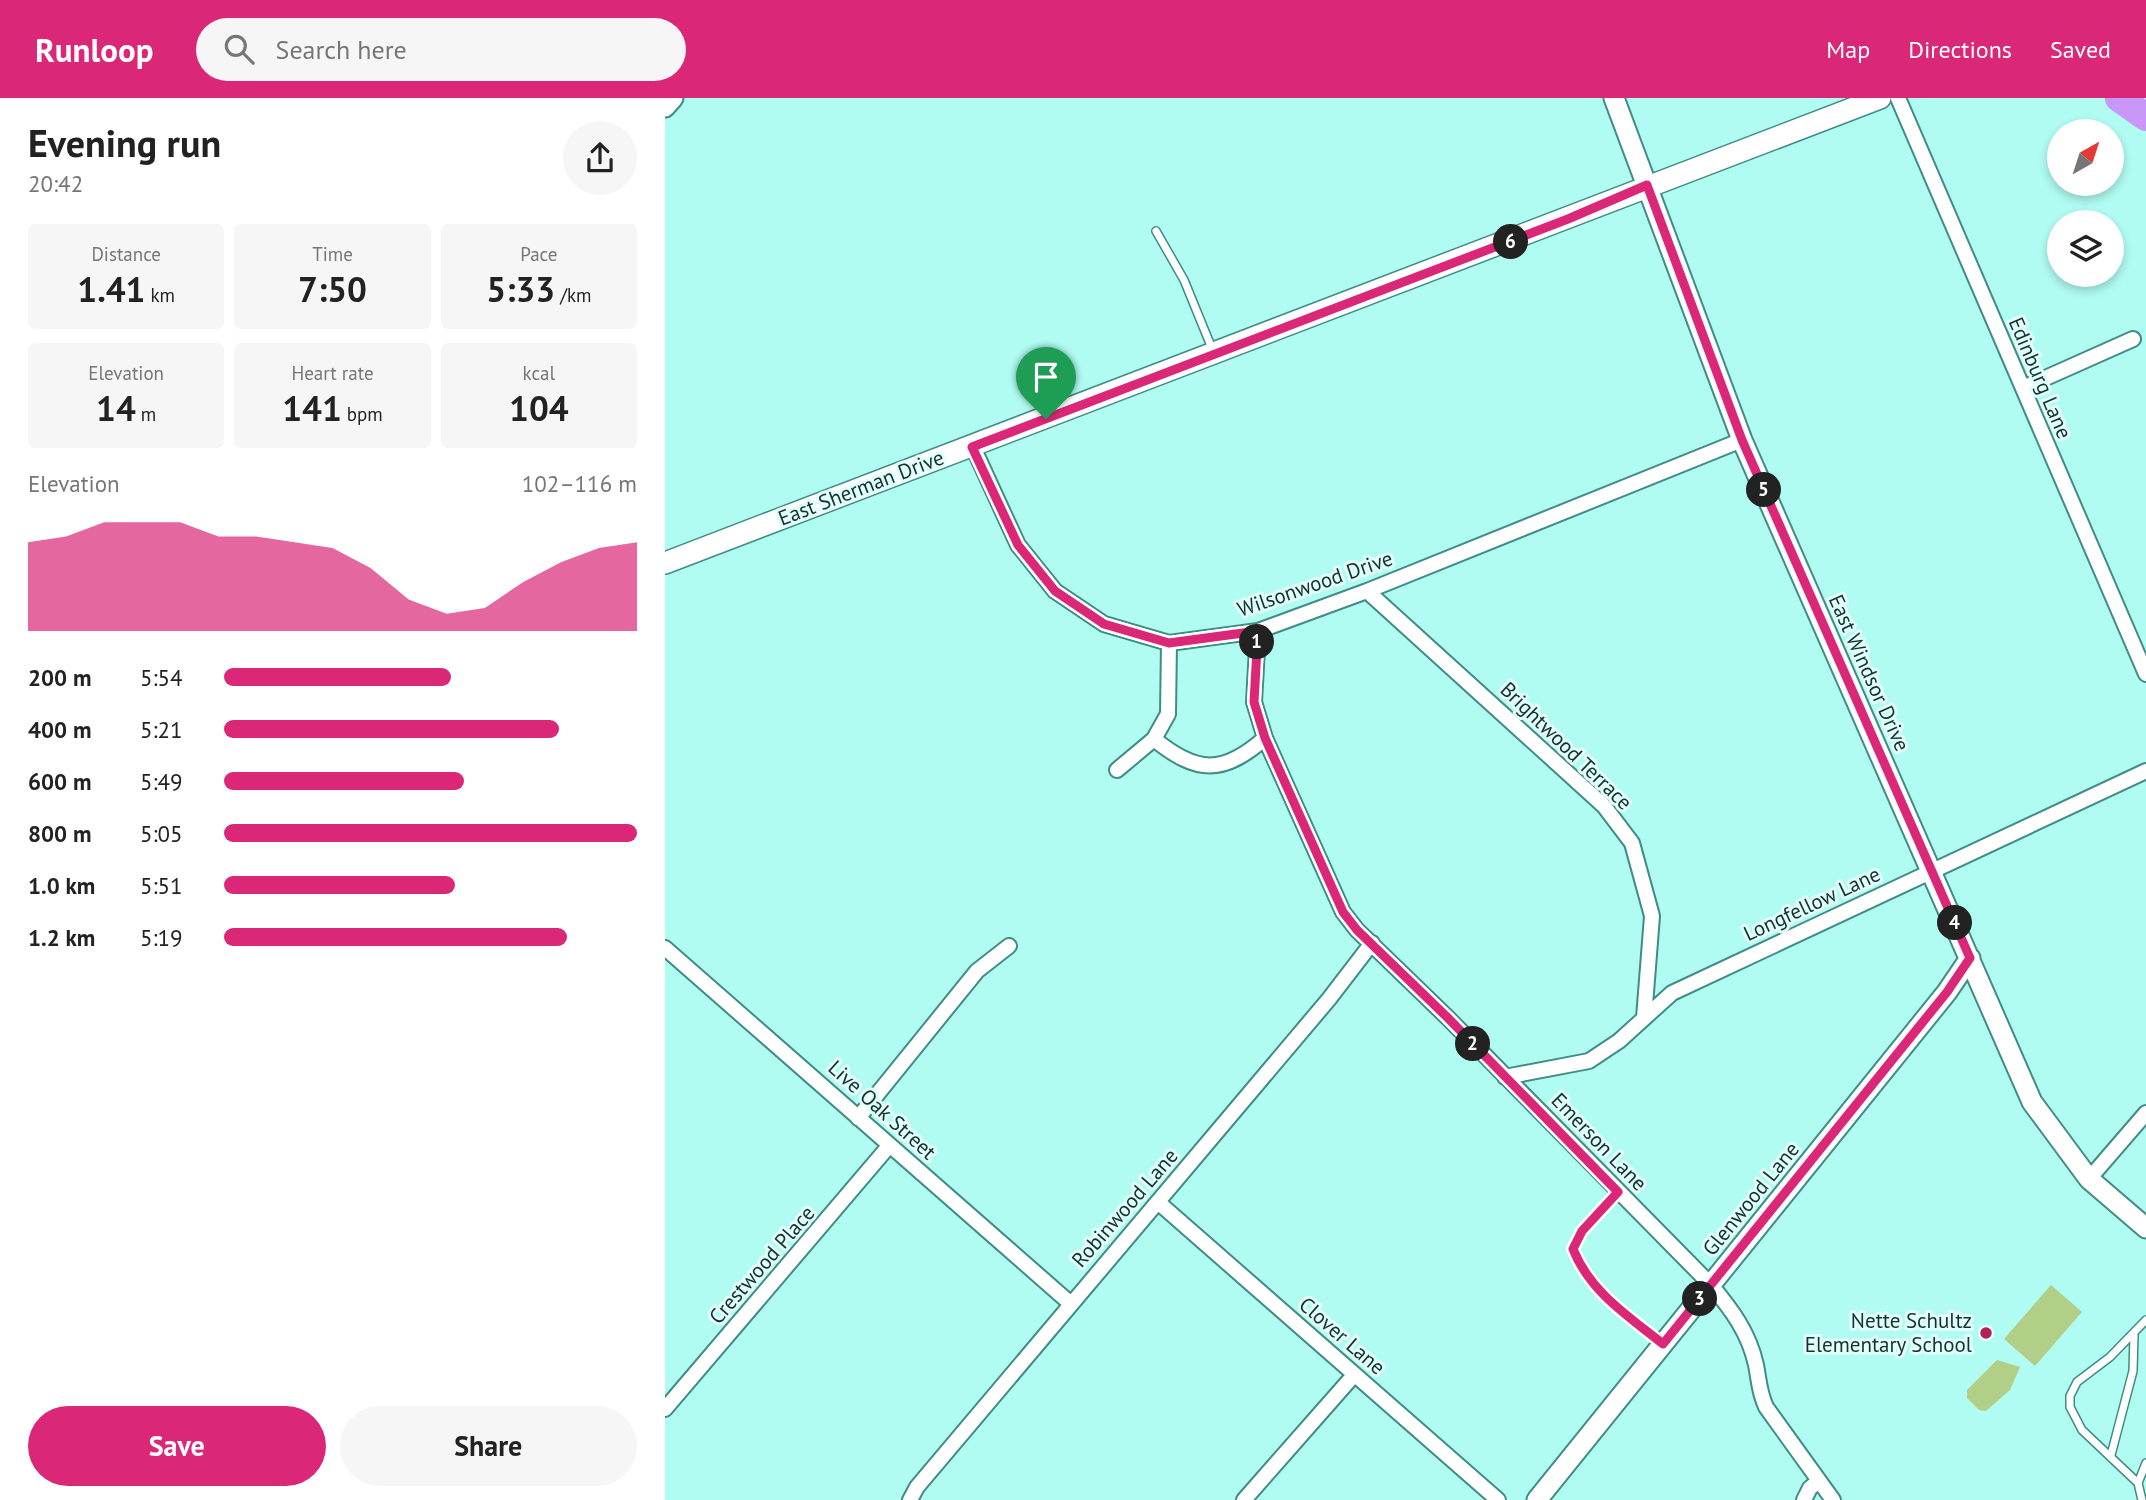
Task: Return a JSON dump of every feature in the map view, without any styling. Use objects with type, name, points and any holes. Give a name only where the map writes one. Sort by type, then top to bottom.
[{"type":"main road","name":"East Sherman Drive","points":[[665,563],[1215,355],[1568,219],[1647,185],[1880,98]]},
{"type":"street","points":[[665,107],[673,98]]},
{"type":"street","name":"East Windsor Drive","points":[[1614,98],[1742,440],[2032,1102],[2089,1179],[2146,1228]]},
{"type":"street","name":"Edinburg Lane","points":[[1898,98],[2146,674]]},
{"type":"street","points":[[2023,388],[2133,339]]},
{"type":"street","name":"Wilsonwood Drive","points":[[972,447],[1018,545],[1055,591],[1104,624],[1169,643],[1258,631],[1367,591],[1742,440]]},
{"type":"street","name":"Brightwood Terrace","points":[[1367,591],[1604,806],[1632,842],[1652,916],[1644,1018]]},
{"type":"street","name":"Emerson Lane","points":[[1258,631],[1254,702],[1265,738],[1332,894],[1357,930],[1711,1285],[1737,1316],[1756,1366],[1759,1391],[1766,1407],[1833,1500]]},
{"type":"street","points":[[1117,770],[1154,739],[1168,713],[1169,643]]},
{"type":"street","points":[[1154,739],[1173,754],[1205,767],[1227,764],[1245,756],[1265,738]]},
{"type":"street","name":"Longfellow Lane","points":[[1504,1077],[1589,1061],[1619,1041],[1672,993],[2146,771]]},
{"type":"street","name":"Robinwood Lane","points":[[910,1500],[917,1487],[1159,1203],[1329,999],[1372,943]]},
{"type":"street","points":[[858,1118],[977,971],[1009,946]]},
{"type":"street","name":"Live Oak Street","points":[[665,948],[889,1146],[1014,1251],[1071,1304]]},
{"type":"street","name":"Glenwood Lane","points":[[1537,1500],[1947,992],[1970,958]]},
{"type":"street","points":[[2089,1179],[2146,1113]]},
{"type":"street","name":"Crestwood Place","points":[[665,1409],[889,1146]]},
{"type":"street","name":"Clover Lane","points":[[1159,1203],[1498,1500]]},
{"type":"street","points":[[1244,1500],[1355,1375]]},
{"type":"street","points":[[1804,1500],[1810,1488],[1819,1481]]},
{"type":"lane","points":[[1156,231],[1184,280],[1215,355]]},
{"type":"lane","points":[[1618,1192],[1582,1231],[1573,1249],[1582,1272],[1598,1290],[1663,1344]]},
{"type":"lane","points":[[2142,1500],[2138,1483],[2082,1430],[2070,1407],[2070,1396],[2077,1382],[2134,1334],[2146,1320]]},
{"type":"lane","points":[[2111,1455],[2133,1371],[2134,1334]]},
{"type":"lane","points":[[2138,1483],[2146,1463]]},
{"type":"green space","points":[[2051,1285],[2082,1312],[2035,1366],[2004,1339]]},
{"type":"green space","points":[[1997,1360],[2020,1367],[2010,1390],[1986,1411],[1979,1410],[1967,1398],[1967,1390]]},
{"type":"waterway","points":[[2119,98],[2146,117]]},
{"type":"place","name":"Nette Schultz Elementary School","points":[[1986,1333]]},
{"type":"route","points":[[1647,185],[1742,440],[1970,958],[1947,992],[1663,1344],[1598,1290],[1582,1272],[1573,1249],[1582,1231],[1618,1192],[1448,1018],[1357,930],[1332,894],[1265,738],[1254,702],[1258,631],[1169,643],[1104,624],[1055,591],[1018,545],[972,447],[1046,419],[1568,219],[1647,185]]}]
